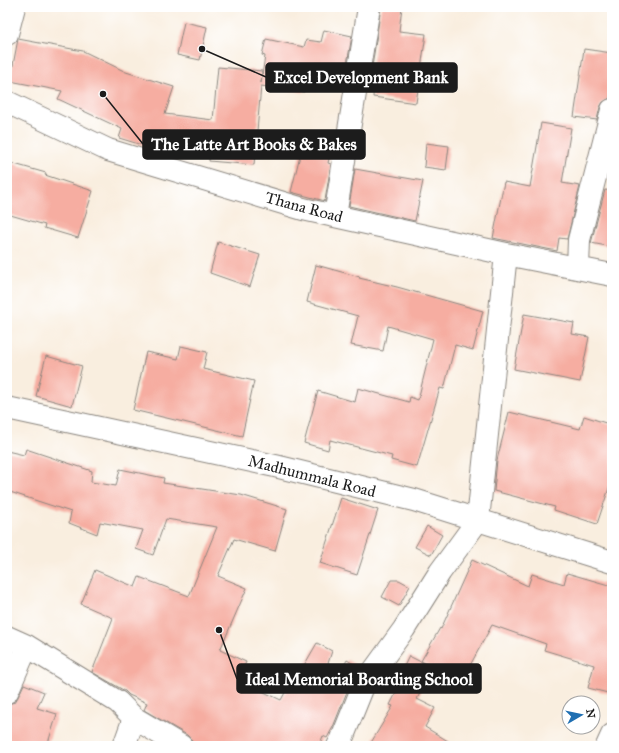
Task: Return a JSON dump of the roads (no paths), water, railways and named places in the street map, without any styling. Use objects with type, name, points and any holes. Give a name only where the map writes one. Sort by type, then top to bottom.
[{"type":"street","points":[[7,34],[14,7]]},
{"type":"street","points":[[335,216],[368,7]]},
{"type":"street","name":"Thana Road","points":[[7,102],[108,150],[303,209],[506,254],[612,275]]},
{"type":"street","points":[[578,268],[579,240],[612,110]]},
{"type":"street","points":[[338,746],[364,684],[404,629],[440,572],[478,520],[506,254]]},
{"type":"street","name":"Madhummala Road","points":[[7,408],[275,466],[414,500],[612,562]]},
{"type":"street","points":[[7,637],[27,646],[118,702],[134,718],[181,746]]},
{"type":"street","points":[[7,692],[27,646]]},
{"type":"street","points":[[124,746],[134,718]]},
{"type":"street","points":[[607,746],[612,735]]},
{"type":"place","name":"Excel Development Bank","points":[[202,49]]},
{"type":"place","name":"The Latte Art Books & Bakes","points":[[103,94]]},
{"type":"place","name":"Ideal Memorial Boarding School","points":[[219,630]]}]
